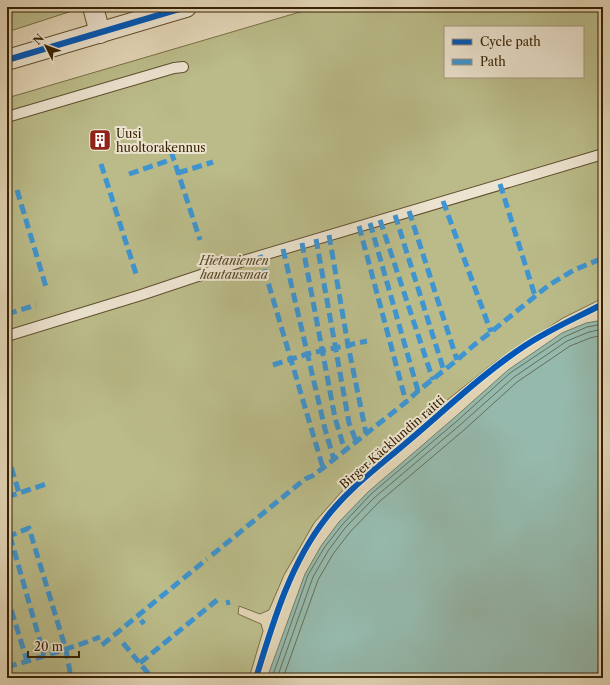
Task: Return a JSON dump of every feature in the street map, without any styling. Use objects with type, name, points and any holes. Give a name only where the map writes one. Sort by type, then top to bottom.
[{"type":"street","points":[[93,7],[100,33]]},
{"type":"street","points":[[7,60],[186,7]]},
{"type":"lane","points":[[7,117],[174,68],[183,67]]},
{"type":"lane","points":[[7,336],[141,295],[243,260],[603,154]]},
{"type":"green space","points":[[7,7],[71,7],[72,11],[7,32]]},
{"type":"green space","name":"Hietaniemen hautausmaa","points":[[317,7],[603,7],[603,298],[563,318],[495,362],[397,440],[350,482],[314,523],[284,575],[269,610],[260,614],[239,606],[238,614],[261,624],[263,631],[249,678],[7,678],[7,98]]},
{"type":"water","points":[[603,320],[603,678],[267,678],[305,574],[321,546],[339,522],[368,492],[508,370],[562,333],[586,323]]},
{"type":"marked path","points":[[171,151],[200,240]]},
{"type":"marked path","points":[[129,174],[173,159]]},
{"type":"marked path","points":[[178,173],[213,162]]},
{"type":"marked path","points":[[101,164],[137,277]]},
{"type":"marked path","points":[[500,184],[535,296]]},
{"type":"marked path","points":[[17,190],[46,287]]},
{"type":"marked path","points":[[443,201],[491,332]]},
{"type":"marked path","points":[[409,211],[457,360]]},
{"type":"marked path","points":[[395,215],[444,371]]},
{"type":"marked path","points":[[380,220],[433,380]]},
{"type":"marked path","points":[[370,223],[418,391]]},
{"type":"marked path","points":[[359,226],[406,402]]},
{"type":"marked path","points":[[329,235],[348,345],[366,433]]},
{"type":"marked path","points":[[316,239],[349,423],[356,441]]},
{"type":"marked path","points":[[302,243],[335,418],[345,451]]},
{"type":"marked path","points":[[283,249],[325,429],[334,460]]},
{"type":"marked path","points":[[260,255],[323,468]]},
{"type":"marked path","points":[[212,555],[305,479],[323,468],[406,402],[549,285],[574,270],[603,258]]},
{"type":"marked path","points":[[7,314],[36,305]]},
{"type":"marked path","points":[[273,365],[307,354],[367,341]]},
{"type":"marked path","points":[[7,453],[19,493]]},
{"type":"marked path","points":[[7,497],[46,484]]},
{"type":"marked path","points":[[7,537],[29,528],[66,650],[71,678]]},
{"type":"marked path","points":[[10,536],[44,655]]},
{"type":"marked path","points":[[102,645],[207,559]]},
{"type":"marked path","points":[[7,596],[27,661]]},
{"type":"marked path","points":[[140,663],[217,600]]},
{"type":"marked path","points":[[226,603],[230,602]]},
{"type":"marked path","points":[[141,620],[144,624]]},
{"type":"marked path","points":[[7,667],[100,637]]},
{"type":"marked path","points":[[123,643],[152,678]]},
{"type":"cycle path","points":[[7,60],[186,7]]},
{"type":"cycle path","name":"Birger Käcklundin raitti","points":[[256,678],[276,615],[302,555],[326,518],[344,497],[492,369],[542,335],[603,304]]},
{"type":"place","name":"Uusi huoltorakennus","points":[[100,140]]}]
